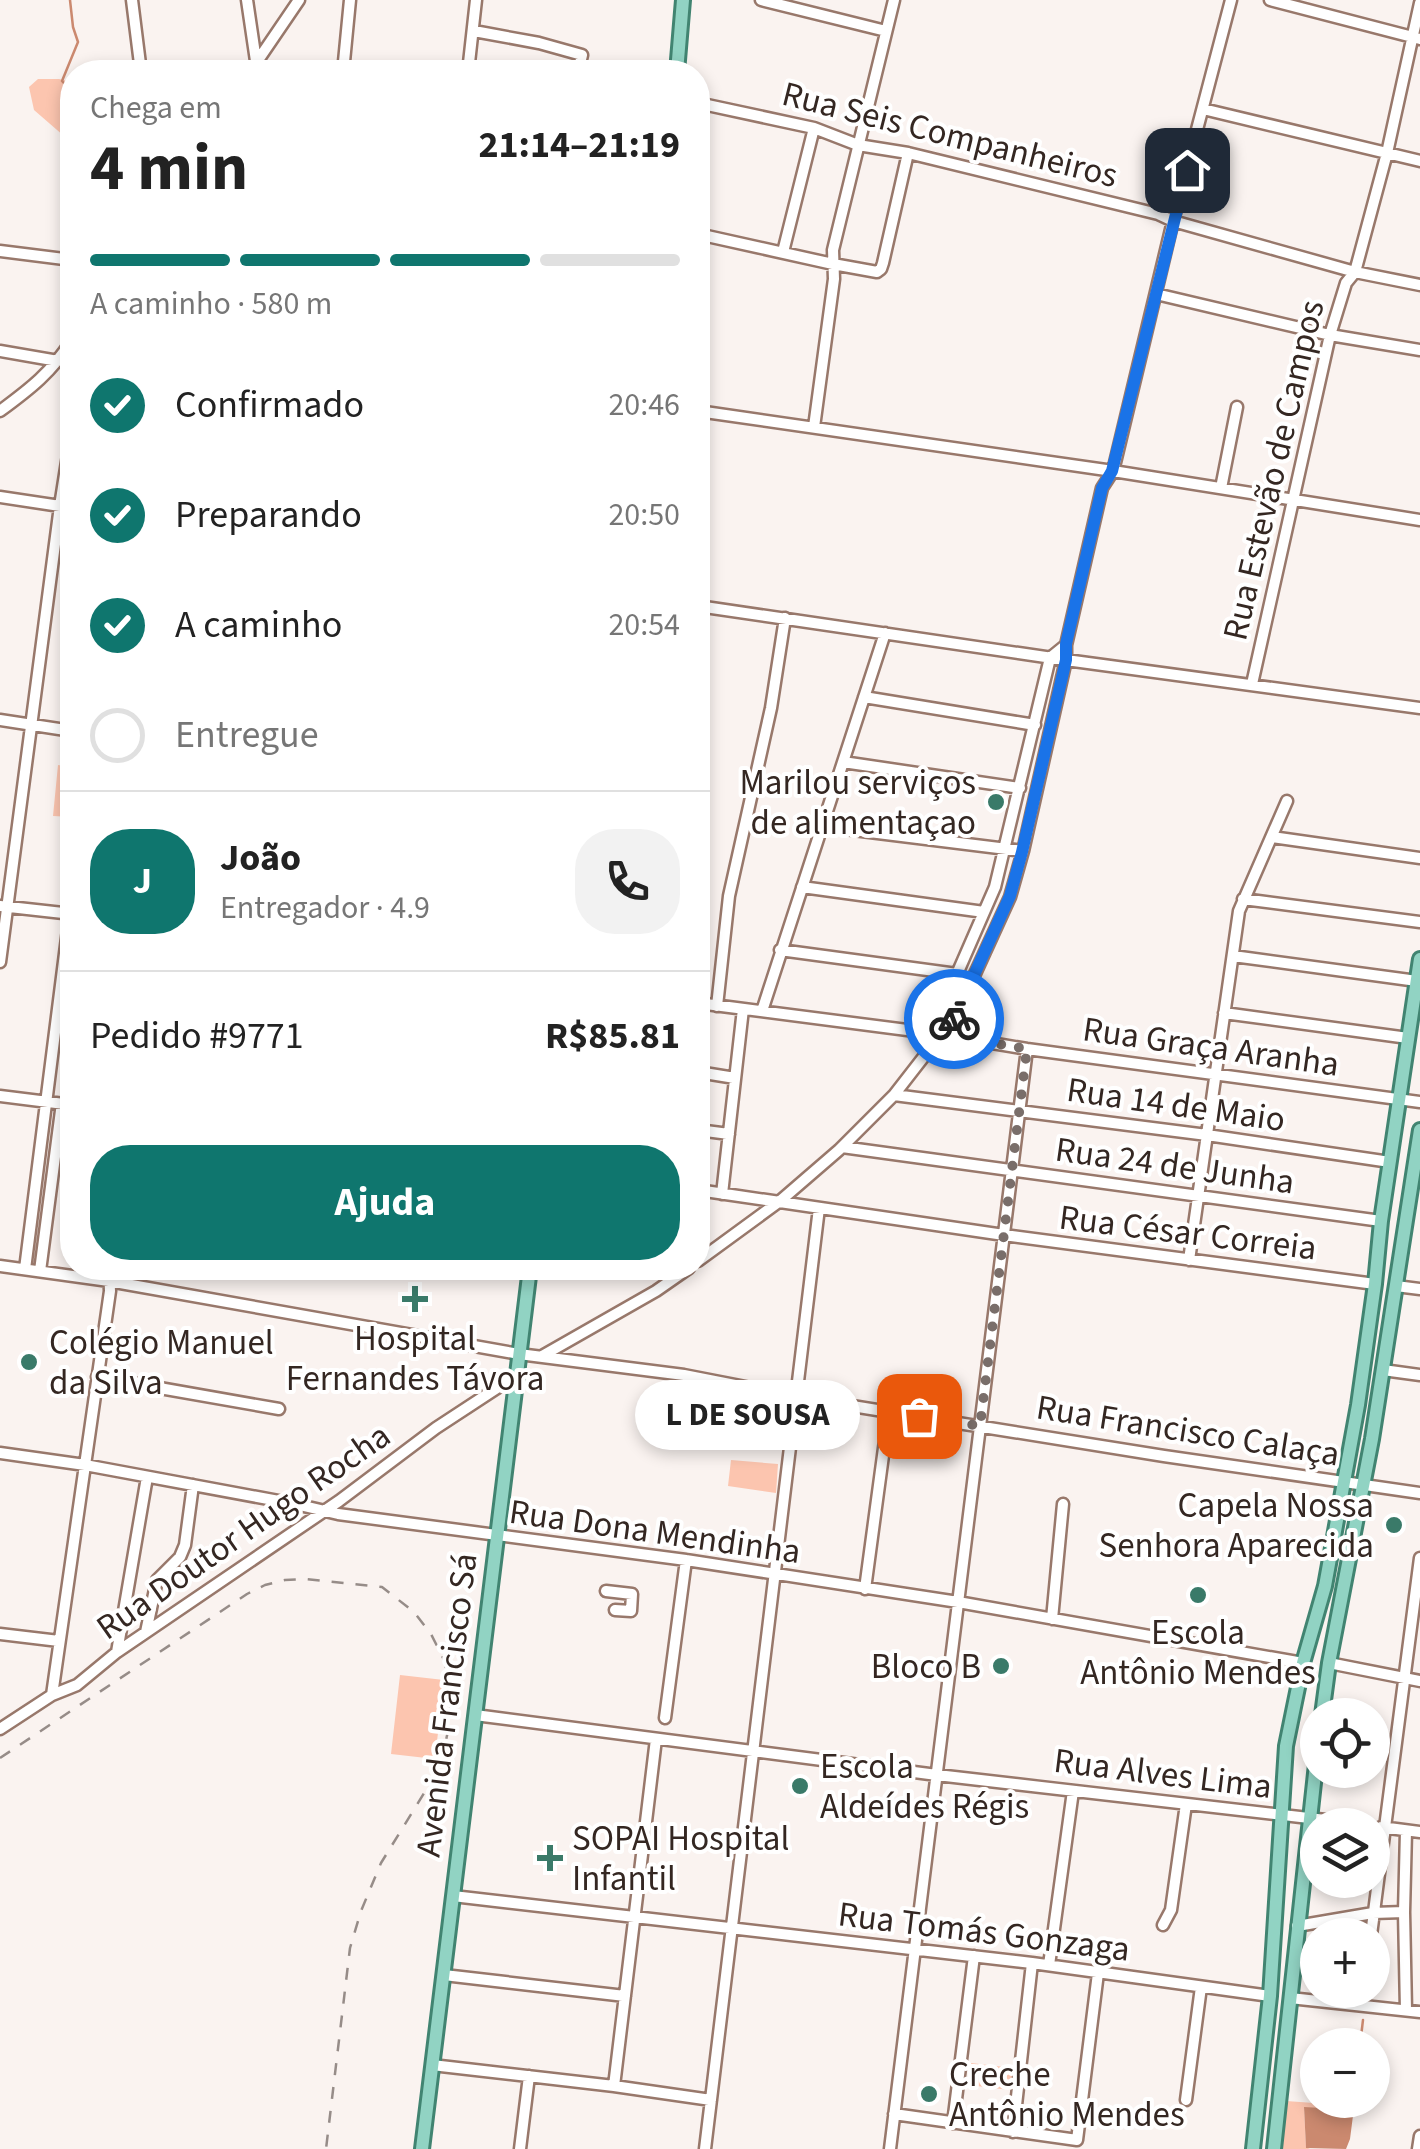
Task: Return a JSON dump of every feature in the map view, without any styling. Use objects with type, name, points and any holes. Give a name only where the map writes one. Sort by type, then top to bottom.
[{"type":"main road","points":[[678,60],[683,0]]},
{"type":"main road","points":[[1253,2149],[1270,1996],[1286,1746],[1303,1663],[1325,1586],[1345,1482],[1408,1038],[1416,1018],[1420,958]]},
{"type":"main road","points":[[1324,1698],[1396,1286],[1411,1225],[1420,1130]]},
{"type":"main road","name":"Avenida Francisco Sá","points":[[422,2149],[528,1280]]},
{"type":"main road","points":[[1274,2149],[1300,1896]]},
{"type":"street","points":[[132,0],[140,60]]},
{"type":"street","points":[[247,0],[252,60]]},
{"type":"street","points":[[258,60],[298,0]]},
{"type":"street","points":[[344,60],[350,0]]},
{"type":"street","points":[[470,60],[476,0]]},
{"type":"street","points":[[761,0],[886,31]]},
{"type":"street","points":[[814,428],[834,279],[833,250],[894,0]]},
{"type":"street","points":[[710,1252],[780,1201],[842,1147],[947,1035],[1010,896],[1102,488],[1112,471],[1230,0]]},
{"type":"street","points":[[1270,0],[1416,38]]},
{"type":"street","name":"Rua Estevão de Campos","points":[[1252,684],[1330,335],[1346,283],[1355,272],[1416,38],[1420,2]]},
{"type":"street","points":[[474,31],[539,43],[582,55],[581,60]]},
{"type":"street","name":"Rua Seis Companheiros","points":[[710,106],[814,128],[858,145],[908,153],[1158,214],[1355,272],[1420,285]]},
{"type":"street","points":[[1203,109],[1420,160]]},
{"type":"street","points":[[783,252],[814,128]]},
{"type":"street","points":[[710,237],[871,272],[881,269],[908,153]]},
{"type":"street","points":[[0,251],[60,258]]},
{"type":"street","points":[[1156,294],[1330,335],[1420,350]]},
{"type":"street","points":[[0,351],[58,361]]},
{"type":"street","points":[[0,411],[40,382],[60,358]]},
{"type":"street","points":[[1221,488],[1237,407]]},
{"type":"street","points":[[710,412],[1420,520]]},
{"type":"street","points":[[0,496],[60,506],[4,906],[0,962]]},
{"type":"street","points":[[710,608],[1420,708]]},
{"type":"street","points":[[718,1006],[729,896],[771,708],[785,618]]},
{"type":"street","points":[[762,1011],[885,633]]},
{"type":"street","points":[[929,1050],[930,1033],[995,888],[1050,658],[1066,644]]},
{"type":"street","points":[[864,697],[1035,725]]},
{"type":"street","points":[[0,720],[60,728]]},
{"type":"street","points":[[843,762],[1020,788]]},
{"type":"street","points":[[1190,1260],[1239,911],[1287,801]]},
{"type":"street","points":[[821,826],[1022,852]]},
{"type":"street","points":[[1272,837],[1420,858]]},
{"type":"street","points":[[802,887],[984,912]]},
{"type":"street","points":[[1243,899],[1420,922]]},
{"type":"street","points":[[4,906],[60,913]]},
{"type":"street","points":[[780,950],[957,974]]},
{"type":"street","points":[[1234,956],[1417,981]]},
{"type":"street","points":[[24,1269],[60,996]]},
{"type":"street","name":"Rua Graça Aranha","points":[[710,1005],[1420,1102]]},
{"type":"street","points":[[722,1194],[743,1009]]},
{"type":"street","points":[[1224,1013],[1408,1038]]},
{"type":"street","points":[[890,2149],[1027,1049]]},
{"type":"street","points":[[710,1074],[735,1078]]},
{"type":"street","name":"Rua 14 de Maio","points":[[894,1095],[1390,1162]]},
{"type":"street","points":[[0,1096],[60,1103]]},
{"type":"street","points":[[710,1132],[728,1134]]},
{"type":"street","name":"Rua 24 de Junha","points":[[842,1147],[1381,1221]]},
{"type":"street","points":[[40,1271],[60,1152]]},
{"type":"street","name":"Rua César Correia","points":[[710,1192],[1004,1236],[1375,1284]]},
{"type":"street","points":[[705,2149],[819,1208]]},
{"type":"street","name":"Rua Francisco Calaça","points":[[0,1266],[60,1274]]},
{"type":"street","name":"Rua Francisco Calaça","points":[[102,1280],[519,1354],[684,1375],[980,1426],[1420,1493]]},
{"type":"street","points":[[541,1357],[672,1280]]},
{"type":"street","points":[[52,1695],[109,1281]]},
{"type":"street","points":[[1396,1286],[1420,1290]]},
{"type":"street","points":[[1383,1370],[1420,1375]]},
{"type":"street","name":"Rua Doutor Hugo Rocha","points":[[0,1729],[52,1695],[77,1685],[117,1652],[516,1375]]},
{"type":"street","points":[[97,1377],[279,1408]]},
{"type":"street","points":[[865,1588],[889,1411]]},
{"type":"street","name":"Rua Dona Mendinha","points":[[0,1453],[146,1476],[338,1514],[686,1560],[958,1602],[985,1611],[1303,1663]]},
{"type":"street","points":[[117,1652],[146,1476]]},
{"type":"street","points":[[146,1632],[157,1580],[180,1557],[185,1545],[194,1485]]},
{"type":"street","points":[[1052,1619],[1063,1504]]},
{"type":"street","points":[[1379,1808],[1405,1678],[1420,1558]]},
{"type":"street","points":[[665,1718],[686,1560]]},
{"type":"street","points":[[606,1591],[632,1594],[631,1611],[615,1610]]},
{"type":"street","points":[[0,1634],[58,1641]]},
{"type":"street","points":[[1328,1663],[1420,1681]]},
{"type":"street","name":"Rua Alves Lima","points":[[475,1715],[937,1775],[1300,1816]]},
{"type":"street","points":[[614,2086],[656,1739]]},
{"type":"street","points":[[1049,1966],[1073,1791]]},
{"type":"street","points":[[1163,1925],[1171,1910],[1186,1804]]},
{"type":"street","name":"Rua Alves Lima","points":[[1390,1828],[1420,1832]]},
{"type":"street","points":[[1406,1831],[1406,2010]]},
{"type":"street","name":"Rua Tomás Gonzaga","points":[[453,1896],[1032,1963],[1270,1996]]},
{"type":"street","points":[[1373,1898],[1373,1918]]},
{"type":"street","points":[[1297,1926],[1373,1913],[1404,1912]]},
{"type":"street","points":[[953,2123],[974,1956]]},
{"type":"street","points":[[1013,2132],[1032,1963]]},
{"type":"street","points":[[894,2114],[1077,2140],[1098,1973]]},
{"type":"street","points":[[444,1975],[625,1996]]},
{"type":"street","points":[[1186,2100],[1201,1987]]},
{"type":"street","points":[[1290,1998],[1300,1999]]},
{"type":"street","points":[[1390,2008],[1420,2012]]},
{"type":"street","points":[[432,2065],[711,2100]]},
{"type":"street","points":[[520,2149],[529,2076]]},
{"type":"street","points":[[1418,2149],[1420,2136]]},
{"type":"shaded area","points":[[38,79],[60,79],[60,133],[34,110],[29,87]]},
{"type":"shaded area","points":[[58,765],[60,816],[53,816]]},
{"type":"shaded area","points":[[731,1460],[778,1464],[776,1493],[728,1486]]},
{"type":"shaded area","points":[[400,1675],[444,1680],[435,1759],[391,1754]]},
{"type":"shaded area","points":[[971,2063],[1013,2068],[1010,2090],[968,2085]]},
{"type":"shaded area","points":[[1286,2101],[1300,2102],[1306,2147],[1310,2149],[1281,2149]]},
{"type":"shaded area","points":[[1305,2118],[1353,2118],[1346,2149],[1306,2148]]},
{"type":"waterway","points":[[70,0],[78,42],[71,60]]},
{"type":"waterway","points":[[1362,2028],[1363,2020]]},
{"type":"railway","points":[[0,1758],[265,1585],[305,1579],[382,1587],[414,1612],[444,1660],[451,1717],[434,1777],[381,1863],[350,1948],[326,2149]]},
{"type":"way so far","points":[[919,1416],[980,1426],[1027,1049],[947,1035],[954,1019]]},
{"type":"place","name":"Marilou serviços de alimentaçao","points":[[996,802]]},
{"type":"place","name":"Hospital Fernandes Távora","points":[[415,1299]]},
{"type":"place","name":"Colégio Manuel da Silva","points":[[29,1362]]},
{"type":"place","name":"L DE SOUSA","points":[[919,1416]]},
{"type":"place","name":"Capela Nossa Senhora Aparecida","points":[[1394,1525]]},
{"type":"place","name":"Escola Antônio Mendes","points":[[1198,1595]]},
{"type":"place","name":"Bloco B","points":[[1001,1666]]},
{"type":"place","name":"Escola Aldeídes Régis","points":[[800,1786]]},
{"type":"place","name":"SOPAI Hospital Infantil","points":[[550,1858]]},
{"type":"place","name":"Creche Antônio Mendes","points":[[929,2094]]},
{"type":"route","points":[[954,1019],[1010,896],[1102,488],[1112,471],[1187,170]]}]
